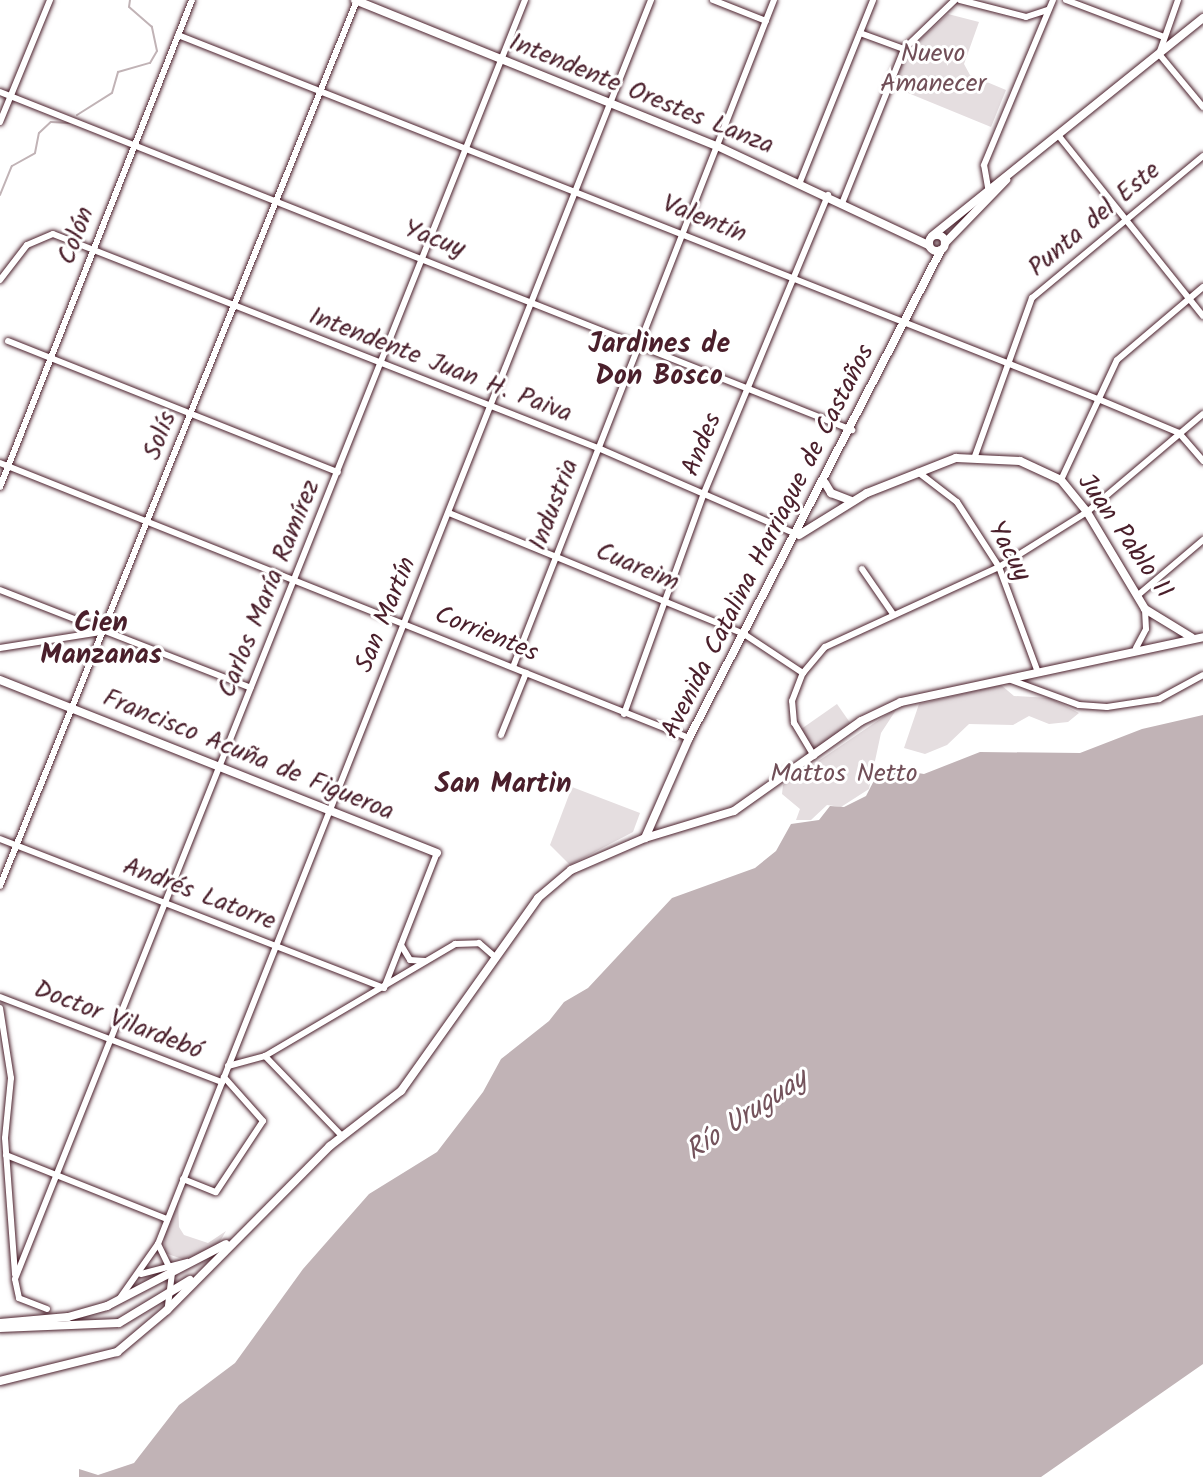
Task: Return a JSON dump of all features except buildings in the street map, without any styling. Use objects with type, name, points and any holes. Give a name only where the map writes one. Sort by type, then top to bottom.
[{"type":"street","points":[[0,122],[50,0]]},
{"type":"street","name":"Colón","points":[[0,487],[4,464],[52,358],[192,0]]},
{"type":"street","name":"Intendente Orestes Lanza","points":[[356,0],[611,101],[843,201],[908,235],[930,241]]},
{"type":"street","name":"Solís","points":[[0,886],[20,847],[150,524],[190,415],[356,0]]},
{"type":"street","name":"Carlos María Ramírez","points":[[15,1279],[167,905],[525,0]]},
{"type":"street","name":"San Martín","points":[[118,1301],[141,1274],[158,1244],[651,0]]},
{"type":"street","points":[[713,0],[766,21]]},
{"type":"street","name":"Industria","points":[[513,667],[774,0]]},
{"type":"street","points":[[800,182],[873,0]]},
{"type":"street","points":[[843,201],[904,49],[958,0],[1026,17],[1048,10]]},
{"type":"street","points":[[988,192],[984,165],[1053,0]]},
{"type":"street","points":[[1066,0],[1164,37]]},
{"type":"street","points":[[1178,0],[1159,54],[1203,107]]},
{"type":"street","name":"Avenida Catalina Harriague de Castaños","points":[[930,241],[1203,18]]},
{"type":"street","points":[[860,33],[904,49]]},
{"type":"street","name":"Valentín","points":[[178,35],[320,93],[683,232],[1098,399],[1179,433],[1203,461]]},
{"type":"street","name":"Yacuy","points":[[0,92],[533,299],[852,430]]},
{"type":"street","points":[[1054,137],[1203,316]]},
{"type":"street","name":"Punta del Este","points":[[975,456],[1005,361],[1032,298],[1203,156]]},
{"type":"street","name":"Avenida Catalina Harriague de Castaños","points":[[645,838],[689,738],[798,536],[932,266],[943,246],[988,192]]},
{"type":"street","name":"Andes","points":[[624,714],[704,493],[828,195]]},
{"type":"street","name":"Intendente Juan H. Paiva","points":[[0,280],[27,245],[53,234],[598,448],[798,536]]},
{"type":"street","points":[[930,241],[941,235],[943,246]]},
{"type":"street","points":[[930,241],[943,246]]},
{"type":"street","points":[[930,241],[932,266]]},
{"type":"street","points":[[1061,480],[1098,399],[1124,353],[1203,287]]},
{"type":"street","points":[[8,341],[338,472]]},
{"type":"street","points":[[815,758],[791,712],[803,673],[825,647],[999,567],[1087,512],[1203,414]]},
{"type":"street","name":"Juan Pablo II","points":[[798,536],[853,501],[918,472],[975,456],[1020,461],[1061,480],[1087,512],[1145,609],[1199,638]]},
{"type":"street","name":"Corrientes","points":[[4,464],[689,738]]},
{"type":"street","name":"Yacuy","points":[[918,472],[957,502],[999,567],[1037,670]]},
{"type":"street","points":[[825,483],[831,493],[853,501]]},
{"type":"street","name":"Cuareim","points":[[449,513],[744,634],[803,673]]},
{"type":"street","points":[[1137,596],[1203,540]]},
{"type":"street","points":[[862,569],[893,614]]},
{"type":"street","points":[[0,590],[251,688]]},
{"type":"street","points":[[1136,648],[1146,629],[1145,609]]},
{"type":"street","points":[[0,648],[105,631]]},
{"type":"street","points":[[0,1381],[117,1352],[167,1310],[342,1136],[401,1091],[495,957],[554,882],[645,838],[734,811],[815,758],[881,709],[1004,677],[1136,648],[1199,638]]},
{"type":"street","points":[[501,735],[526,673]]},
{"type":"street","points":[[1004,677],[1079,705],[1107,707],[1159,699],[1203,675]]},
{"type":"street","name":"Francisco Acuña de Figueroa","points":[[0,680],[437,853]]},
{"type":"street","name":"Andrés Latorre","points":[[0,839],[384,988]]},
{"type":"street","points":[[384,988],[437,853]]},
{"type":"street","points":[[228,1066],[265,1056],[428,960],[468,940],[495,957]]},
{"type":"street","points":[[401,945],[410,960],[428,960]]},
{"type":"street","name":"Doctor Vilardebó","points":[[0,997],[223,1079]]},
{"type":"street","points":[[0,1008],[11,1078],[6,1155],[15,1279],[19,1298],[47,1309]]},
{"type":"street","points":[[265,1056],[342,1136]]},
{"type":"street","points":[[183,1179],[216,1192],[263,1121],[223,1079]]},
{"type":"street","points":[[6,1155],[167,1219]]},
{"type":"street","points":[[141,1274],[169,1270],[202,1259],[234,1240]]},
{"type":"street","points":[[158,1244],[169,1270],[173,1293],[167,1310]]},
{"type":"street","points":[[0,1326],[119,1323],[173,1293],[209,1267]]},
{"type":"street","points":[[0,1326],[68,1317],[118,1301],[169,1270]]},
{"type":"green space","name":"Nuevo Amanecer","points":[[948,14],[979,22],[964,64],[970,75],[1006,90],[991,127],[891,86],[905,53]]},
{"type":"green space","points":[[1001,685],[1014,696],[1050,698],[1079,713],[1068,722],[1049,724],[1029,716],[1013,725],[969,724],[947,745],[925,754],[904,748],[919,704]]},
{"type":"green space","points":[[837,704],[851,724],[814,749],[800,730]]},
{"type":"green space","name":"Mattos Netto","points":[[898,707],[881,733],[869,789],[841,807],[827,805],[811,820],[796,820],[800,809],[782,794],[783,785]]},
{"type":"green space","points":[[572,787],[640,813],[633,832],[570,865],[550,845]]},
{"type":"green space","points":[[178,1199],[179,1227],[184,1235],[208,1243],[226,1231],[216,1248],[185,1260],[165,1253],[164,1237]]},
{"type":"water","name":"Río Uruguay","points":[[1203,715],[1203,1364],[1041,1477],[79,1477],[79,1469],[98,1475],[134,1463],[179,1405],[235,1363],[303,1269],[369,1194],[437,1152],[483,1092],[501,1059],[549,1021],[564,1002],[588,988],[672,898],[755,868],[776,851],[791,824],[819,820],[830,806],[844,807],[866,796],[881,767],[924,774],[980,752],[1080,753],[1142,729]]},
{"type":"waterway","points":[[77,115],[112,93],[118,72],[150,63],[157,51],[152,27],[129,7],[130,0]]},
{"type":"waterway","points":[[0,195],[12,166],[35,153],[39,133],[51,122],[69,123]]},
{"type":"district","name":"Jardines de Don Bosco","points":[[659,361]]},
{"type":"district","name":"Cien Manzanas","points":[[101,640]]},
{"type":"district","name":"San Martin","points":[[503,785]]}]
